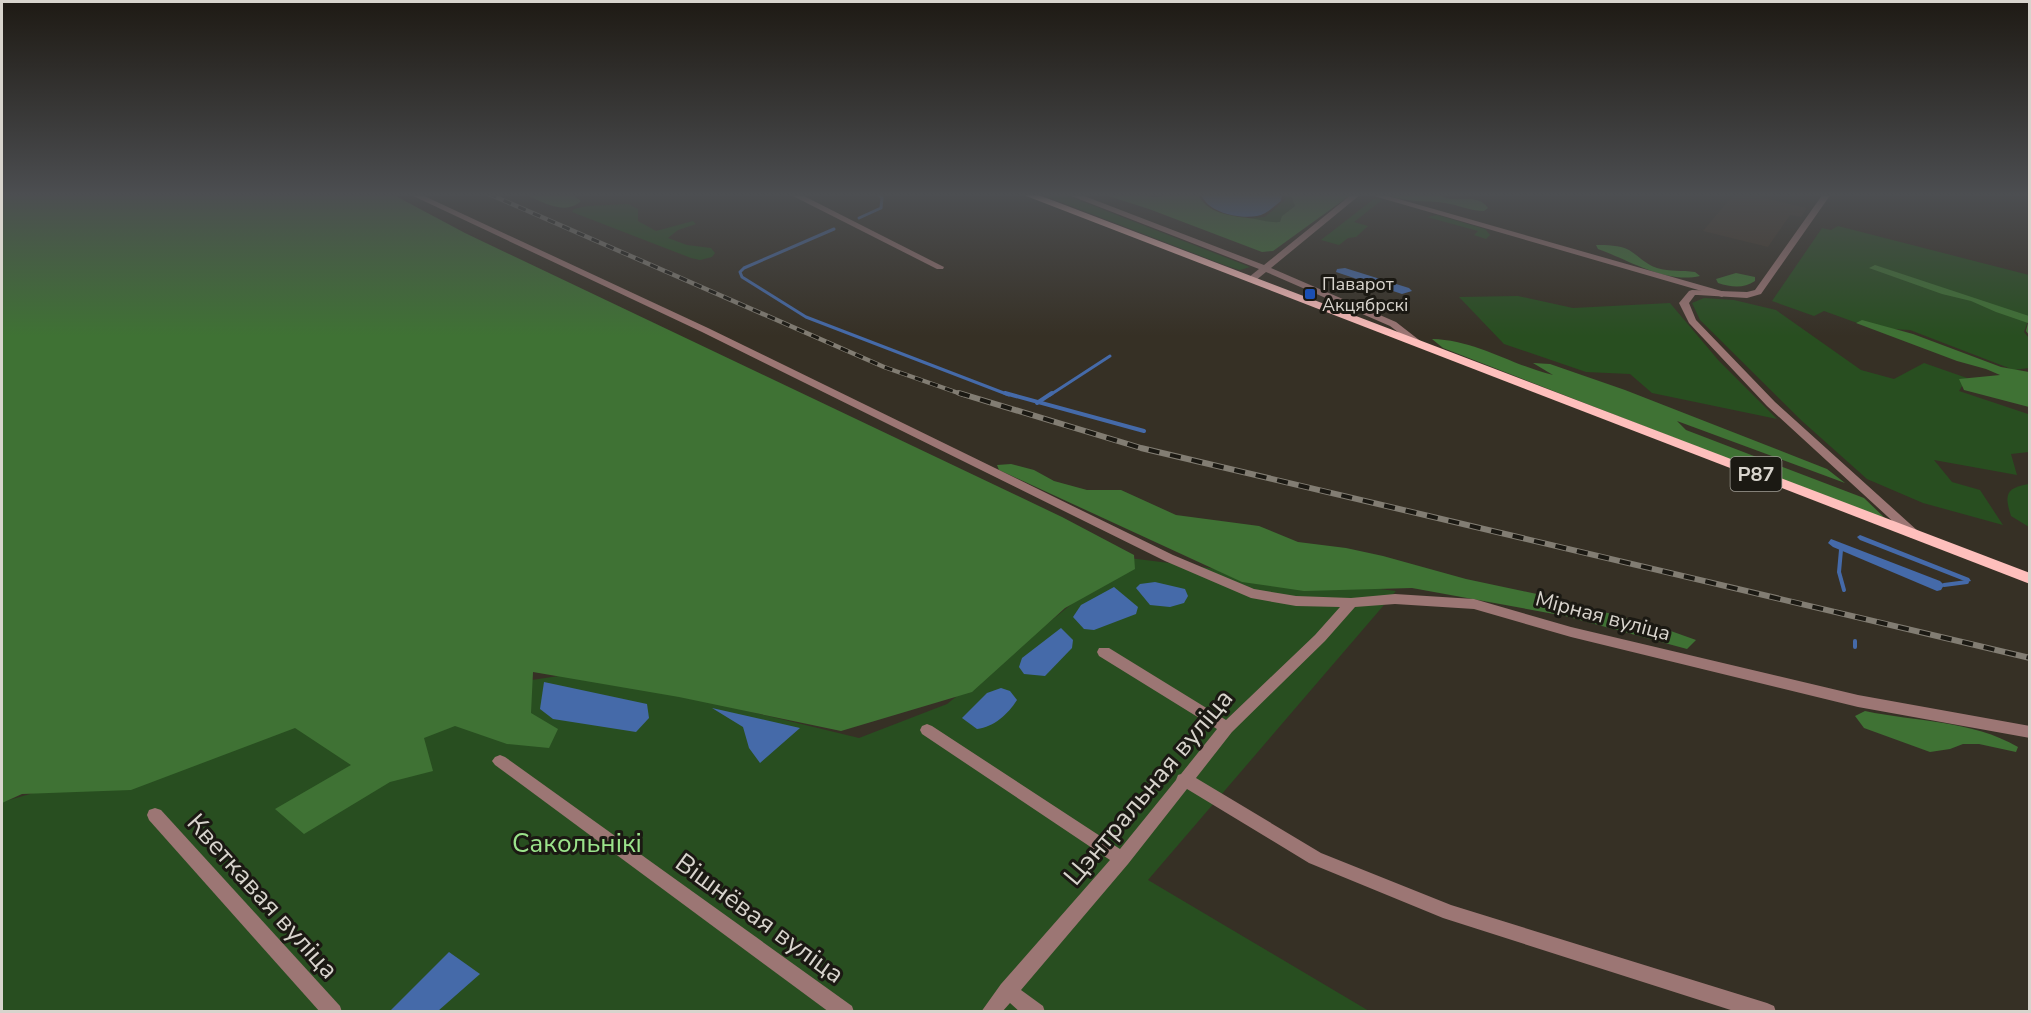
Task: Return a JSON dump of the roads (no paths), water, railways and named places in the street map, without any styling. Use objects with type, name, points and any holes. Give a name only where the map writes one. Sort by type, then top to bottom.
[{"type":"main road","name":"Р87","points":[[1150,241],[2030,579]]},
{"type":"street","name":"Мірная вуліца","points":[[512,241],[716,335],[1169,558],[1251,593],[1296,601],[1352,603],[1395,599],[1474,604],[1571,632],[1858,701],[2030,732]]},
{"type":"street","points":[[887,241],[940,267]]},
{"type":"street","points":[[1193,241],[1264,268],[1393,324],[1418,343]]},
{"type":"street","points":[[1252,279],[1298,241]]},
{"type":"street","points":[[1537,241],[1722,294]]},
{"type":"street","points":[[1683,282],[1692,293],[1747,295],[1758,292],[1794,241]]},
{"type":"street","points":[[1692,293],[1684,303],[1692,321],[1771,404],[1915,535]]},
{"type":"street","name":"Цэнтральная вуліца","points":[[990,1011],[1122,859],[1184,778],[1227,728],[1320,638],[1352,603]]},
{"type":"street","points":[[1104,652],[1227,728]]},
{"type":"street","points":[[927,730],[1122,859]]},
{"type":"street","name":"Вішнёвая вуліца","points":[[500,761],[845,1011]]},
{"type":"street","points":[[1184,778],[1315,858],[1428,903],[1767,1011]]},
{"type":"street","name":"Кветкавая вуліца","points":[[155,815],[333,1011]]},
{"type":"street","points":[[1007,990],[1036,1011]]},
{"type":"water","points":[[1345,268],[1409,288],[1412,291],[1402,294],[1336,272],[1337,269]]},
{"type":"water","points":[[1860,535],[1969,578],[1971,581],[1967,582],[1860,540],[1857,537]]},
{"type":"water","points":[[1831,539],[1940,581],[1944,585],[1941,590],[1937,591],[1833,547],[1828,543]]},
{"type":"water","points":[[1155,582],[1185,589],[1188,596],[1184,603],[1170,607],[1150,605],[1136,588],[1140,584]]},
{"type":"water","points":[[1114,587],[1138,607],[1136,614],[1094,630],[1084,629],[1073,617],[1081,605]]},
{"type":"water","points":[[1061,628],[1073,640],[1072,648],[1045,676],[1024,674],[1019,667],[1022,658]]},
{"type":"water","points":[[544,682],[647,704],[649,718],[636,732],[553,719],[540,709]]},
{"type":"water","points":[[1001,688],[1010,691],[1017,700],[1000,719],[989,726],[977,729],[962,718],[987,693]]},
{"type":"water","points":[[712,708],[800,728],[760,763],[749,748],[743,727]]},
{"type":"water","points":[[449,952],[480,974],[438,1011],[390,1011]]},
{"type":"waterway","points":[[806,241],[744,268],[740,272],[742,277],[806,317],[1009,395]]},
{"type":"waterway","points":[[1050,395],[1110,356]]},
{"type":"waterway","points":[[1005,393],[1038,402]]},
{"type":"waterway","points":[[1038,402],[1052,393]]},
{"type":"waterway","points":[[1038,402],[1144,431]]},
{"type":"waterway","points":[[1841,550],[1839,572],[1844,590]]},
{"type":"waterway","points":[[1944,585],[1967,582]]},
{"type":"waterway","points":[[1855,641],[1855,647]]},
{"type":"railway","points":[[597,241],[884,367],[964,395]]},
{"type":"railway","points":[[959,393],[1141,448],[2030,658]]},
{"type":"place","name":"Паварот Акцябрскі","points":[[1310,294]]},
{"type":"park label","name":"Сакольнікі","points":[[577,843]]}]
